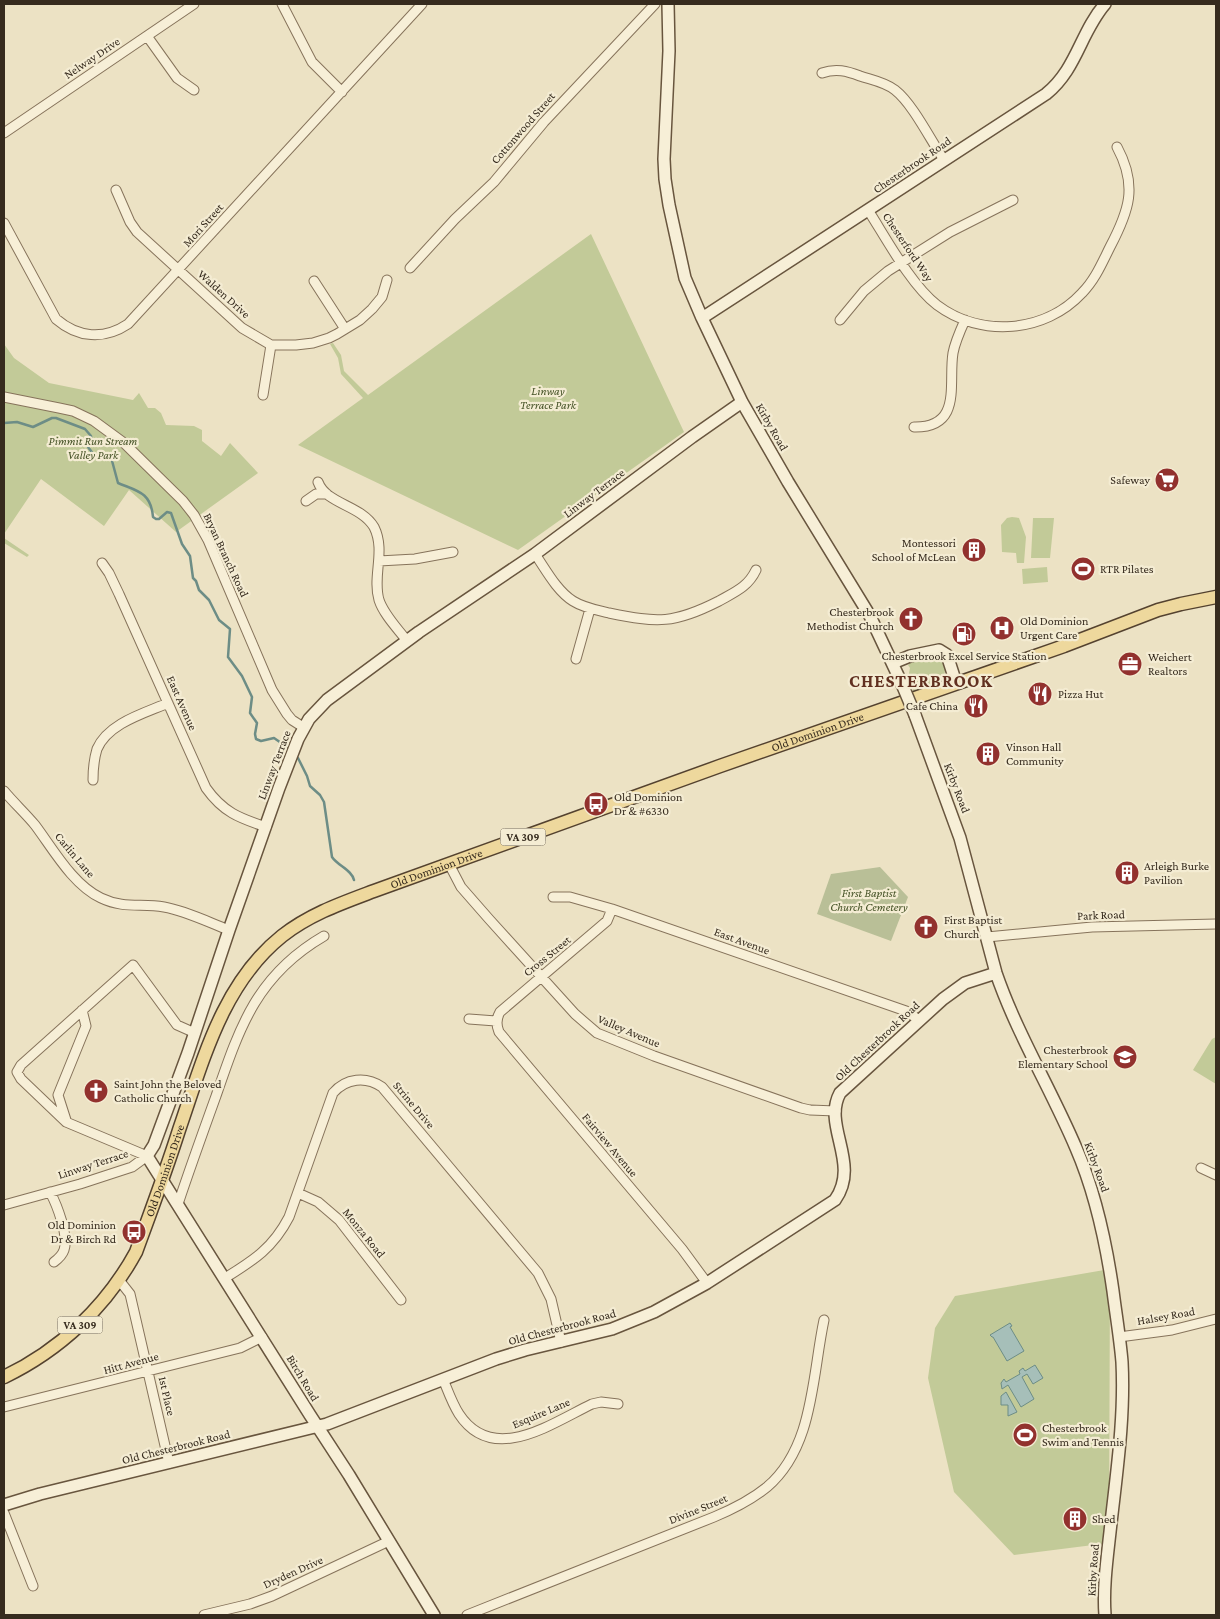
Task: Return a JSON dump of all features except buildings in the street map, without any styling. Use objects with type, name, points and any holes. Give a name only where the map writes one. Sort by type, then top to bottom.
[{"type":"main road","name":"Old Dominion Drive","points":[[4,1377],[37,1359],[74,1331],[119,1280],[136,1252],[194,1086],[220,1019],[240,982],[254,964],[282,936],[313,916],[450,864],[1075,642],[1165,608],[1216,597]]},
{"type":"street","name":"Nelway Drive","points":[[4,133],[194,4]]},
{"type":"street","points":[[282,4],[312,62],[342,92]]},
{"type":"street","name":"Mori Street","points":[[4,224],[54,316],[63,326],[79,334],[101,336],[120,330],[179,270],[422,4]]},
{"type":"street","name":"Cottonwood Street","points":[[410,268],[455,219],[494,182],[557,107],[654,4]]},
{"type":"street","name":"Kirby Road","points":[[668,4],[669,51],[664,159],[665,179],[685,278],[742,402],[788,482],[870,616],[893,663],[954,820],[996,973],[1014,1022],[1074,1143],[1093,1193],[1103,1230],[1122,1363],[1121,1420],[1107,1563],[1105,1615]]},
{"type":"street","name":"Chesterbrook Road","points":[[702,318],[1055,87],[1070,68],[1090,25],[1106,4]]},
{"type":"street","points":[[147,36],[170,70],[177,78],[194,90]]},
{"type":"street","points":[[822,73],[845,70],[887,85],[895,90],[902,96],[944,160]]},
{"type":"street","name":"Chesterford Way","points":[[868,210],[902,262],[928,297],[952,315],[965,320],[991,327],[1020,326],[1049,317],[1071,303],[1082,293],[1095,276],[1126,213],[1129,192],[1128,178],[1125,165],[1117,147]]},
{"type":"street","name":"Walden Drive","points":[[116,190],[130,222],[137,232],[242,328],[271,345]]},
{"type":"street","points":[[840,320],[864,291],[876,280],[950,232],[1013,200]]},
{"type":"street","points":[[263,395],[271,345],[296,345],[329,338],[360,320],[372,309],[382,297],[387,280]]},
{"type":"street","points":[[314,281],[345,329]]},
{"type":"street","points":[[914,427],[929,426],[936,423],[946,412],[953,391],[954,351],[965,320]]},
{"type":"street","name":"Bryan Branch Road","points":[[4,397],[73,411],[94,421],[124,443],[183,501],[194,515],[206,536],[272,690],[292,720],[304,727]]},
{"type":"street","name":"Linway Terrace","points":[[4,1205],[132,1167],[147,1156],[154,1145],[195,1033],[266,826],[304,727],[313,713],[327,700],[407,641],[535,554],[682,444],[742,402]]},
{"type":"street","points":[[318,482],[327,494],[360,512],[367,518],[377,535],[379,544],[379,600],[383,609],[407,641]]},
{"type":"street","points":[[306,501],[316,494],[327,494]]},
{"type":"street","points":[[379,561],[414,559],[453,552]]},
{"type":"street","points":[[535,554],[564,594],[580,605],[590,609],[640,619],[672,619],[686,616],[740,590],[747,584],[756,570]]},
{"type":"street","name":"East Avenue","points":[[102,563],[119,594],[206,788],[231,813],[241,819],[266,826]]},
{"type":"street","points":[[576,659],[590,609]]},
{"type":"street","points":[[893,663],[910,656],[939,650],[947,655],[956,683]]},
{"type":"street","points":[[93,780],[94,764],[98,749],[110,732],[132,719],[168,703]]},
{"type":"street","name":"Carlin Lane","points":[[4,791],[35,826],[74,876],[84,887],[99,898],[121,905],[156,906],[175,909],[229,930]]},
{"type":"street","name":"Valley Avenue","points":[[450,864],[462,887],[541,977],[597,1033],[654,1056],[801,1108],[836,1111]]},
{"type":"street","name":"East Avenue","points":[[553,898],[570,897],[612,909],[906,1011],[919,1020]]},
{"type":"street","name":"Cross Street","points":[[496,1021],[500,1012],[607,921],[612,909]]},
{"type":"street","name":"Park Road","points":[[987,937],[1092,927],[1216,924]]},
{"type":"street","points":[[178,1204],[229,1058],[247,1013],[280,968],[302,950],[324,936]]},
{"type":"street","points":[[147,1156],[66,1122],[21,1080],[17,1072],[21,1065],[133,965],[177,1025],[195,1033]]},
{"type":"street","name":"Old Chesterbrook Road","points":[[4,1505],[40,1494],[338,1420],[443,1379],[525,1350],[587,1336],[636,1320],[680,1299],[707,1284],[835,1200],[841,1191],[845,1172],[836,1111],[837,1099],[845,1088],[943,999],[965,983],[996,973]]},
{"type":"street","points":[[66,1122],[58,1095],[86,1026],[82,1010]]},
{"type":"street","points":[[469,1019],[496,1021]]},
{"type":"street","name":"Fairview Avenue","points":[[496,1021],[499,1032],[510,1046],[682,1249],[707,1284]]},
{"type":"street","name":"Strine Drive","points":[[225,1278],[252,1261],[273,1242],[289,1217],[333,1093],[343,1084],[352,1081],[369,1080],[382,1087],[538,1272],[551,1299],[561,1342]]},
{"type":"street","name":"Birch Road","points":[[147,1156],[262,1337],[434,1615]]},
{"type":"street","points":[[1201,1168],[1216,1176]]},
{"type":"street","points":[[50,1192],[59,1210],[65,1241],[63,1252],[54,1262]]},
{"type":"street","name":"Monza Road","points":[[298,1194],[318,1202],[339,1220],[401,1300]]},
{"type":"street","name":"1st Place","points":[[119,1280],[130,1294],[169,1463]]},
{"type":"street","name":"Halsey Road","points":[[1119,1337],[1172,1330],[1216,1319]]},
{"type":"street","name":"Divine Street","points":[[467,1615],[714,1517],[739,1506],[767,1486],[785,1467],[798,1443],[811,1396],[824,1320]]},
{"type":"street","name":"Hitt Avenue","points":[[4,1407],[240,1348],[262,1337]]},
{"type":"street","name":"Esquire Lane","points":[[443,1379],[454,1405],[467,1423],[485,1435],[506,1440],[525,1436],[592,1404],[610,1402],[618,1404]]},
{"type":"street","points":[[4,1513],[33,1586]]},
{"type":"street","name":"Dryden Drive","points":[[204,1615],[250,1604],[272,1596],[389,1541]]},
{"type":"green space","name":"Linway Terrace Park","points":[[591,234],[684,432],[518,550],[298,445],[363,398],[341,374],[338,358],[330,344],[333,343],[341,355],[344,371],[368,395]]},
{"type":"green space","name":"Pimmit Run Stream Valley Park","points":[[4,344],[14,358],[49,383],[133,400],[139,393],[148,408],[155,408],[161,413],[166,425],[194,426],[202,430],[202,441],[221,456],[230,443],[258,473],[176,532],[129,490],[104,526],[41,479],[4,534]]},
{"type":"green space","points":[[1007,518],[1019,518],[1026,537],[1024,563],[1017,563],[1016,553],[1002,552],[1001,525]]},
{"type":"green space","points":[[1033,518],[1054,518],[1050,558],[1031,558]]},
{"type":"green space","points":[[4,538],[29,555],[27,557],[4,543]]},
{"type":"green space","points":[[1047,567],[1048,582],[1023,584],[1022,569]]},
{"type":"green space","points":[[933,655],[941,656],[945,672],[943,677],[934,685],[914,693],[908,678],[910,668],[908,665],[914,660]]},
{"type":"green space","name":"First Baptist Church Cemetery","points":[[880,867],[908,897],[891,941],[817,914],[831,874]]},
{"type":"green space","points":[[1216,1037],[1216,1084],[1193,1070],[1212,1039]]},
{"type":"green space","name":"Chesterbrook Swim and Tennis","points":[[1110,1269],[1109,1543],[1014,1555],[954,1492],[928,1378],[935,1328],[955,1296]]},
{"type":"water","points":[[1010,1323],[1012,1326],[1010,1327],[1024,1351],[1007,1361],[990,1335]]},
{"type":"water","points":[[1035,1365],[1043,1378],[1033,1384],[1027,1374],[1022,1377],[1034,1399],[1021,1407],[1008,1385],[1002,1389],[1001,1383],[1004,1379],[1006,1382],[1020,1374],[1019,1371],[1023,1368],[1025,1371]]},
{"type":"water","points":[[1006,1392],[1017,1412],[1008,1416],[1008,1405],[1001,1405],[1001,1396]]},
{"type":"waterway","points":[[4,423],[17,422],[33,427],[56,418],[85,429],[91,436],[91,442],[88,447],[97,459],[111,457],[118,483],[146,497],[152,509],[153,517],[156,519],[159,519],[167,512],[171,513],[182,544],[190,556],[193,578],[199,590],[209,600],[219,620],[230,629],[228,657],[242,676],[252,697],[250,713],[257,723],[256,739],[261,741],[274,738],[287,747]]},
{"type":"waterway","points":[[298,758],[310,786],[320,795],[324,802],[332,857],[351,873],[354,880]]},
{"type":"place","name":"Safeway","points":[[1167,480]]},
{"type":"place","name":"Montessori School of McLean","points":[[974,550]]},
{"type":"place","name":"RTR Pilates","points":[[1083,569]]},
{"type":"place","name":"Chesterbrook Methodist Church","points":[[911,619]]},
{"type":"place","name":"Old Dominion Urgent Care","points":[[1002,628]]},
{"type":"place","name":"Chesterbrook Excel Service Station","points":[[964,634]]},
{"type":"place","name":"Weichert Realtors","points":[[1130,664]]},
{"type":"place","name":"Pizza Hut","points":[[1040,694]]},
{"type":"place","name":"Cafe China","points":[[976,706]]},
{"type":"place","name":"Vinson Hall Community","points":[[988,754]]},
{"type":"place","name":"Old Dominion Dr & #6330","points":[[596,804]]},
{"type":"place","name":"Arleigh Burke Pavilion","points":[[1127,873]]},
{"type":"place","name":"First Baptist Church","points":[[926,927]]},
{"type":"place","name":"Chesterbrook Elementary School","points":[[1125,1057]]},
{"type":"place","name":"Saint John the Beloved Catholic Church","points":[[96,1091]]},
{"type":"place","name":"Old Dominion Dr & Birch Rd","points":[[134,1232]]},
{"type":"place","name":"Chesterbrook Swim and Tennis","points":[[1025,1435]]},
{"type":"place","name":"Shed","points":[[1075,1519]]},
{"type":"district","name":"CHESTERBROOK","points":[[921,681]]}]
